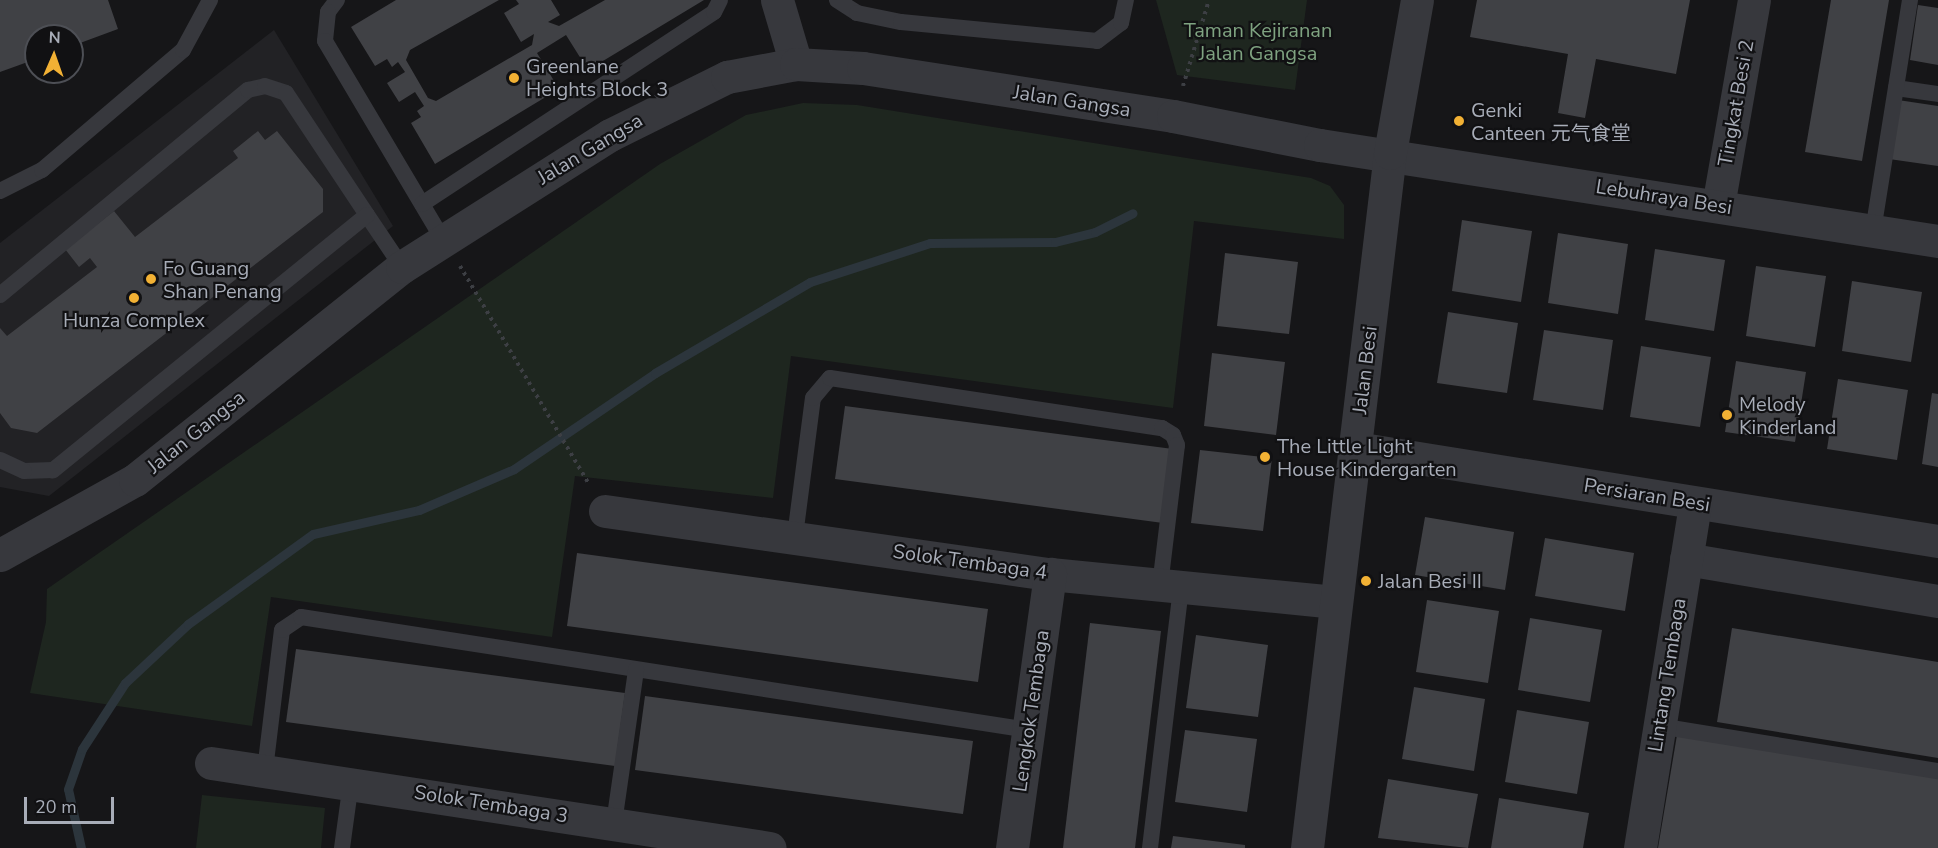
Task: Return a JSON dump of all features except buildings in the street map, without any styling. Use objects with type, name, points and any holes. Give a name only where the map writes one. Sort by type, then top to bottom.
[{"type":"street","points":[[777,0],[796,64]]},
{"type":"street","name":"Jalan Besi","points":[[1307,848],[1390,153],[1417,0]]},
{"type":"street","name":"Tingkat Besi 2","points":[[1718,206],[1754,0]]},
{"type":"street","name":"Jalan Gangsa","points":[[1,552],[135,480],[402,267],[443,240],[674,99],[728,77],[796,64],[863,68],[1173,116],[1390,153]]},
{"type":"street","name":"Lebuhraya Besi","points":[[1390,153],[1938,241]]},
{"type":"street","name":"Persiaran Besi","points":[[1356,448],[1938,541]]},
{"type":"street","name":"Lintang Tembaga","points":[[1640,848],[1695,502]]},
{"type":"street","name":"Solok Tembaga 4","points":[[605,511],[795,536],[1050,574],[1336,602]]},
{"type":"street","points":[[1686,560],[1938,601]]},
{"type":"street","name":"Lengkok Tembaga","points":[[1012,848],[1050,574]]},
{"type":"street","name":"Solok Tembaga 3","points":[[211,763],[351,782],[614,824],[673,841],[770,848]]},
{"type":"lane","points":[[0,191],[42,170],[183,50],[210,0]]},
{"type":"lane","points":[[337,0],[328,12],[325,41],[443,240]]},
{"type":"lane","points":[[422,204],[714,12],[720,0]]},
{"type":"lane","points":[[837,0],[857,13],[901,22],[1097,41],[1121,23],[1126,0]]},
{"type":"lane","points":[[1873,231],[1910,0]]},
{"type":"lane","points":[[0,295],[248,90],[265,86],[286,93],[402,267]]},
{"type":"lane","points":[[1896,88],[1938,94]]},
{"type":"lane","points":[[0,460],[24,471],[53,470],[367,215]]},
{"type":"lane","points":[[795,536],[813,398],[818,385],[830,378],[1162,428],[1173,435],[1177,445],[1171,586],[1150,848]]},
{"type":"lane","points":[[265,770],[282,630],[290,620],[1028,730]]},
{"type":"lane","points":[[614,824],[636,670]]},
{"type":"lane","points":[[1659,726],[1938,771]]},
{"type":"lane","points":[[342,848],[351,782]]},
{"type":"path","points":[[1173,116],[1209,0]]},
{"type":"path","points":[[477,291],[576,462]]},
{"type":"shaded area","points":[[274,30],[393,226],[49,496],[0,487],[0,243]]},
{"type":"green space","name":"Taman Kejiranan Jalan Gangsa","points":[[1156,0],[1307,0],[1295,90],[1177,75]]},
{"type":"green space","points":[[803,103],[857,105],[1311,178],[1330,186],[1344,205],[1344,239],[1194,221],[1173,408],[791,356],[773,498],[575,476],[552,637],[271,597],[252,726],[30,693],[46,622],[47,589],[660,164],[746,115]]},
{"type":"green space","points":[[202,795],[325,808],[321,848],[196,848]]},
{"type":"waterway","points":[[81,848],[68,789],[82,749],[125,683],[188,624],[313,534],[419,510],[514,469],[655,373],[810,282],[930,243],[1055,242],[1095,232],[1133,213]]},
{"type":"place","name":"Greenlane Heights Block 3","points":[[514,78]]},
{"type":"place","name":"Genki Canteen 元气食堂","points":[[1459,121]]},
{"type":"place","name":"Fo Guang Shan Penang","points":[[151,279]]},
{"type":"place","name":"Hunza Complex","points":[[134,298]]},
{"type":"place","name":"Melody Kinderland","points":[[1727,415]]},
{"type":"place","name":"The Little Light House Kindergarten","points":[[1265,457]]},
{"type":"place","name":"Jalan Besi II","points":[[1366,581]]}]
